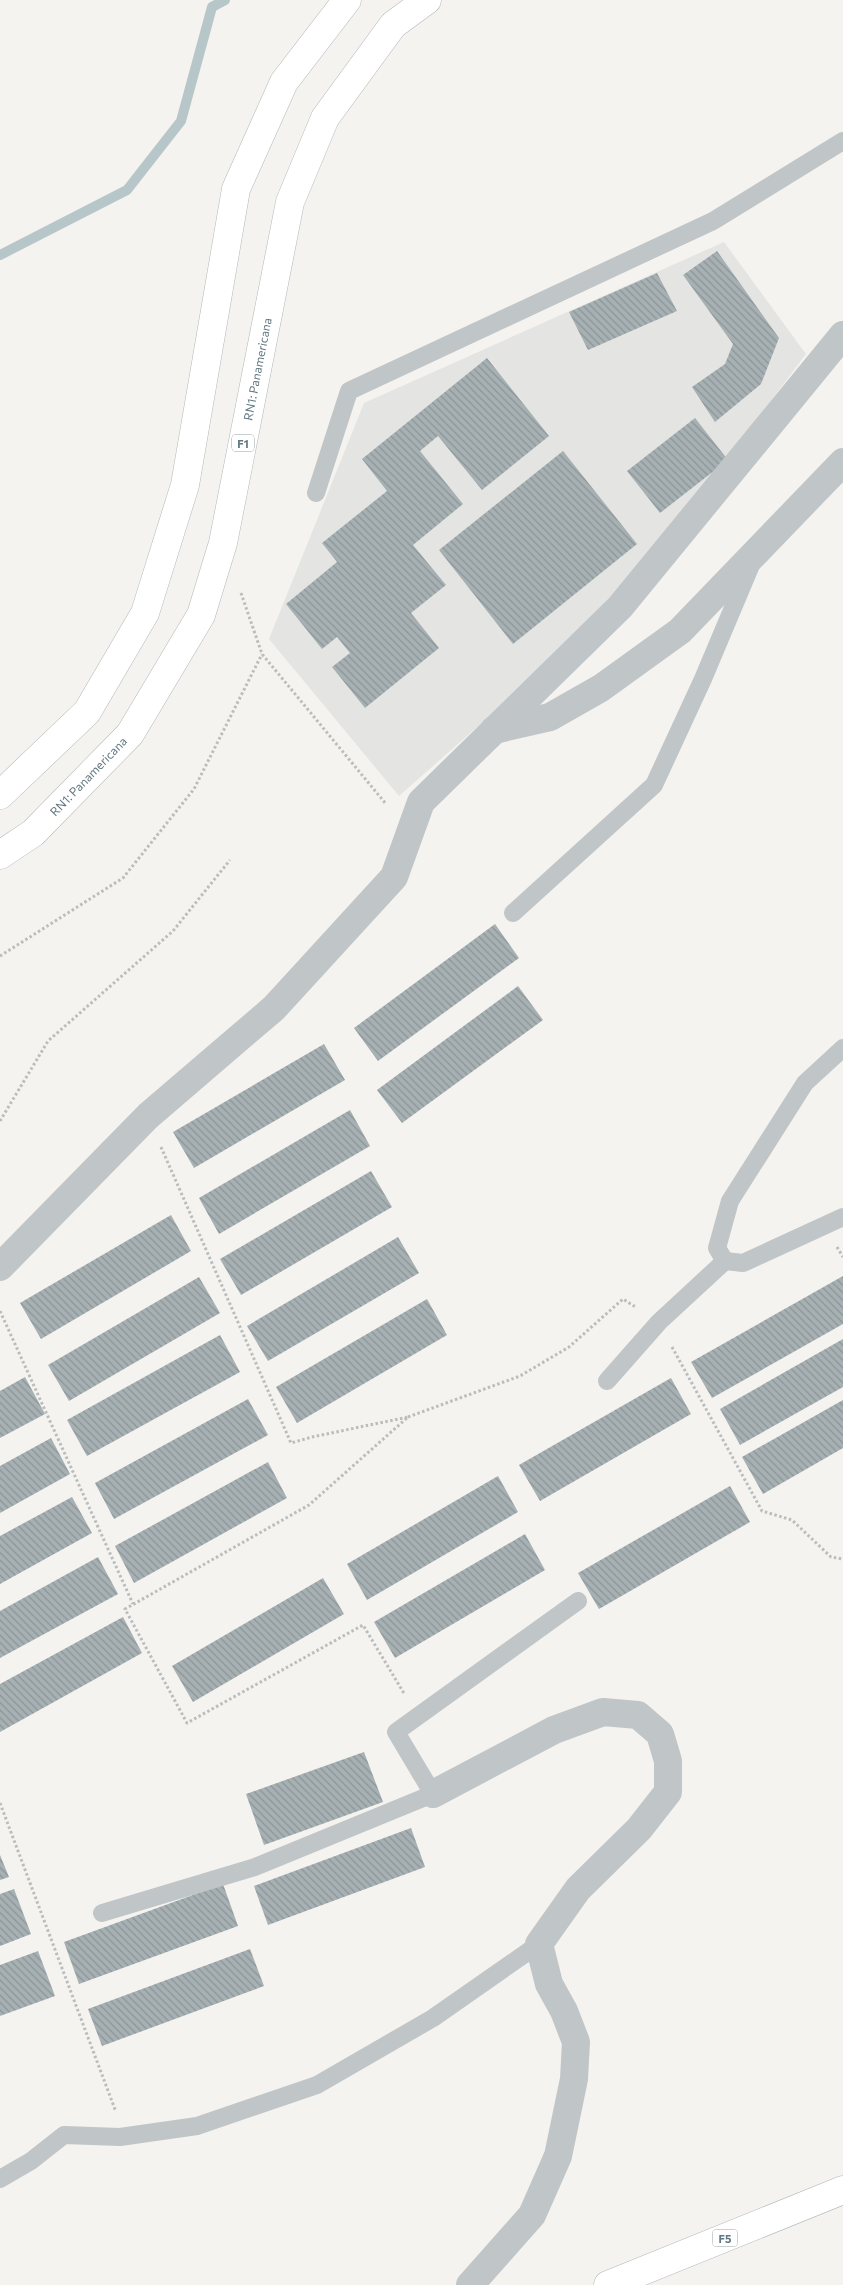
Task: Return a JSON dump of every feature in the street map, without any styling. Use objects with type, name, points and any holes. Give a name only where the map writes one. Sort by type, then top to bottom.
[{"type":"highway","points":[[0,795],[87,712],[145,613],[185,485],[236,189],[284,82],[347,0]]},
{"type":"highway","name":"RN1: Panamericana","points":[[0,856],[33,833],[130,734],[201,615],[223,543],[290,202],[325,118],[393,24],[427,0]]},
{"type":"highway","name":"F5","points":[[608,2285],[843,2190]]},
{"type":"street","points":[[0,1267],[148,1116],[274,1008],[394,877],[421,802],[620,607],[843,335]]},
{"type":"street","points":[[494,730],[550,718],[601,688],[680,631],[843,462]]},
{"type":"street","points":[[433,1794],[554,1730],[603,1712],[638,1715],[660,1734],[668,1761],[668,1792],[639,1829],[578,1890],[539,1944],[549,1984],[564,2011],[576,2042],[574,2079],[558,2156],[532,2215],[470,2285]]},
{"type":"lane","points":[[316,493],[349,390],[713,221],[843,141]]},
{"type":"lane","points":[[512,913],[654,785],[703,679],[757,551]]},
{"type":"lane","points":[[725,1261],[717,1248],[730,1201],[805,1083],[843,1048]]},
{"type":"lane","points":[[607,1381],[659,1322],[725,1261],[743,1263],[843,1217]]},
{"type":"lane","points":[[102,1913],[255,1867],[433,1794],[396,1732],[578,1601]]},
{"type":"lane","points":[[0,2179],[31,2161],[64,2135],[120,2137],[196,2126],[317,2085],[433,2018],[539,1944]]},
{"type":"path","points":[[240,590],[262,654],[410,832]]},
{"type":"path","points":[[0,956],[123,878],[194,789],[262,654]]},
{"type":"path","points":[[0,1121],[48,1041],[173,931],[230,860]]},
{"type":"path","points":[[148,1116],[290,1443],[408,1417],[520,1376],[569,1348],[623,1299],[659,1322],[762,1511],[792,1520],[830,1557],[843,1559]]},
{"type":"path","points":[[0,1311],[133,1604]]},
{"type":"path","points":[[408,1417],[309,1505],[125,1609],[187,1722],[363,1625],[418,1717]]},
{"type":"path","points":[[0,1804],[116,2107],[120,2137]]},
{"type":"shaded area","points":[[724,242],[806,354],[679,524],[552,661],[399,796],[269,639],[364,403]]},
{"type":"building","points":[[717,251],[779,338],[761,384],[715,422],[692,387],[725,364],[733,344],[683,275]]},
{"type":"building","points":[[657,273],[677,311],[588,350],[569,312]]},
{"type":"building","points":[[487,358],[549,436],[482,490],[438,436],[420,451],[463,504],[413,545],[446,585],[411,613],[439,648],[365,708],[332,667],[350,653],[337,637],[322,649],[286,604],[337,562],[322,543],[387,491],[362,459]]},
{"type":"building","points":[[695,418],[728,460],[660,513],[627,471]]},
{"type":"building","points":[[563,451],[637,544],[513,644],[439,550]]},
{"type":"building","points":[[495,924],[519,958],[378,1061],[354,1028]]},
{"type":"building","points":[[518,986],[543,1020],[402,1123],[377,1090]]},
{"type":"building","points":[[324,1044],[345,1080],[194,1168],[173,1132]]},
{"type":"building","points":[[350,1110],[370,1146],[219,1234],[199,1198]]},
{"type":"building","points":[[371,1171],[392,1207],[241,1295],[220,1259]]},
{"type":"building","points":[[171,1215],[191,1251],[41,1339],[20,1303]]},
{"type":"building","points":[[398,1237],[419,1273],[268,1361],[247,1326]]},
{"type":"building","points":[[843,1276],[843,1324],[712,1398],[691,1362]]},
{"type":"building","points":[[199,1277],[220,1313],[69,1401],[48,1365]]},
{"type":"building","points":[[427,1299],[447,1335],[297,1423],[276,1387]]},
{"type":"building","points":[[220,1335],[240,1372],[87,1456],[67,1420]]},
{"type":"building","points":[[843,1339],[843,1387],[740,1445],[720,1409]]},
{"type":"building","points":[[25,1377],[45,1414],[0,1438],[0,1391]]},
{"type":"building","points":[[671,1378],[691,1414],[540,1501],[519,1465]]},
{"type":"building","points":[[248,1399],[268,1435],[114,1519],[95,1483]]},
{"type":"building","points":[[843,1400],[843,1448],[763,1494],[742,1457]]},
{"type":"building","points":[[51,1438],[70,1474],[0,1513],[0,1466]]},
{"type":"building","points":[[268,1462],[287,1498],[134,1583],[115,1546]]},
{"type":"building","points":[[498,1476],[518,1512],[367,1600],[347,1564]]},
{"type":"building","points":[[730,1486],[750,1522],[599,1609],[578,1573]]},
{"type":"building","points":[[72,1497],[92,1533],[0,1584],[0,1536]]},
{"type":"building","points":[[525,1534],[545,1570],[395,1658],[374,1622]]},
{"type":"building","points":[[98,1557],[118,1594],[0,1658],[0,1611]]},
{"type":"building","points":[[323,1578],[344,1614],[193,1702],[172,1666]]},
{"type":"building","points":[[123,1617],[142,1653],[0,1732],[0,1684]]},
{"type":"building","points":[[364,1752],[383,1802],[264,1845],[246,1794]]},
{"type":"building","points":[[411,1828],[425,1867],[268,1925],[254,1886]]},
{"type":"building","points":[[0,1855],[9,1877],[0,1880]]},
{"type":"building","points":[[223,1884],[238,1926],[79,1984],[64,1942]]},
{"type":"building","points":[[14,1889],[31,1934],[0,1946],[0,1894]]},
{"type":"building","points":[[250,1949],[264,1986],[102,2046],[88,2009]]},
{"type":"building","points":[[38,1951],[55,1996],[0,2016],[0,1965]]},
{"type":"waterway","points":[[0,255],[127,190],[181,121],[212,7],[225,0]]}]
